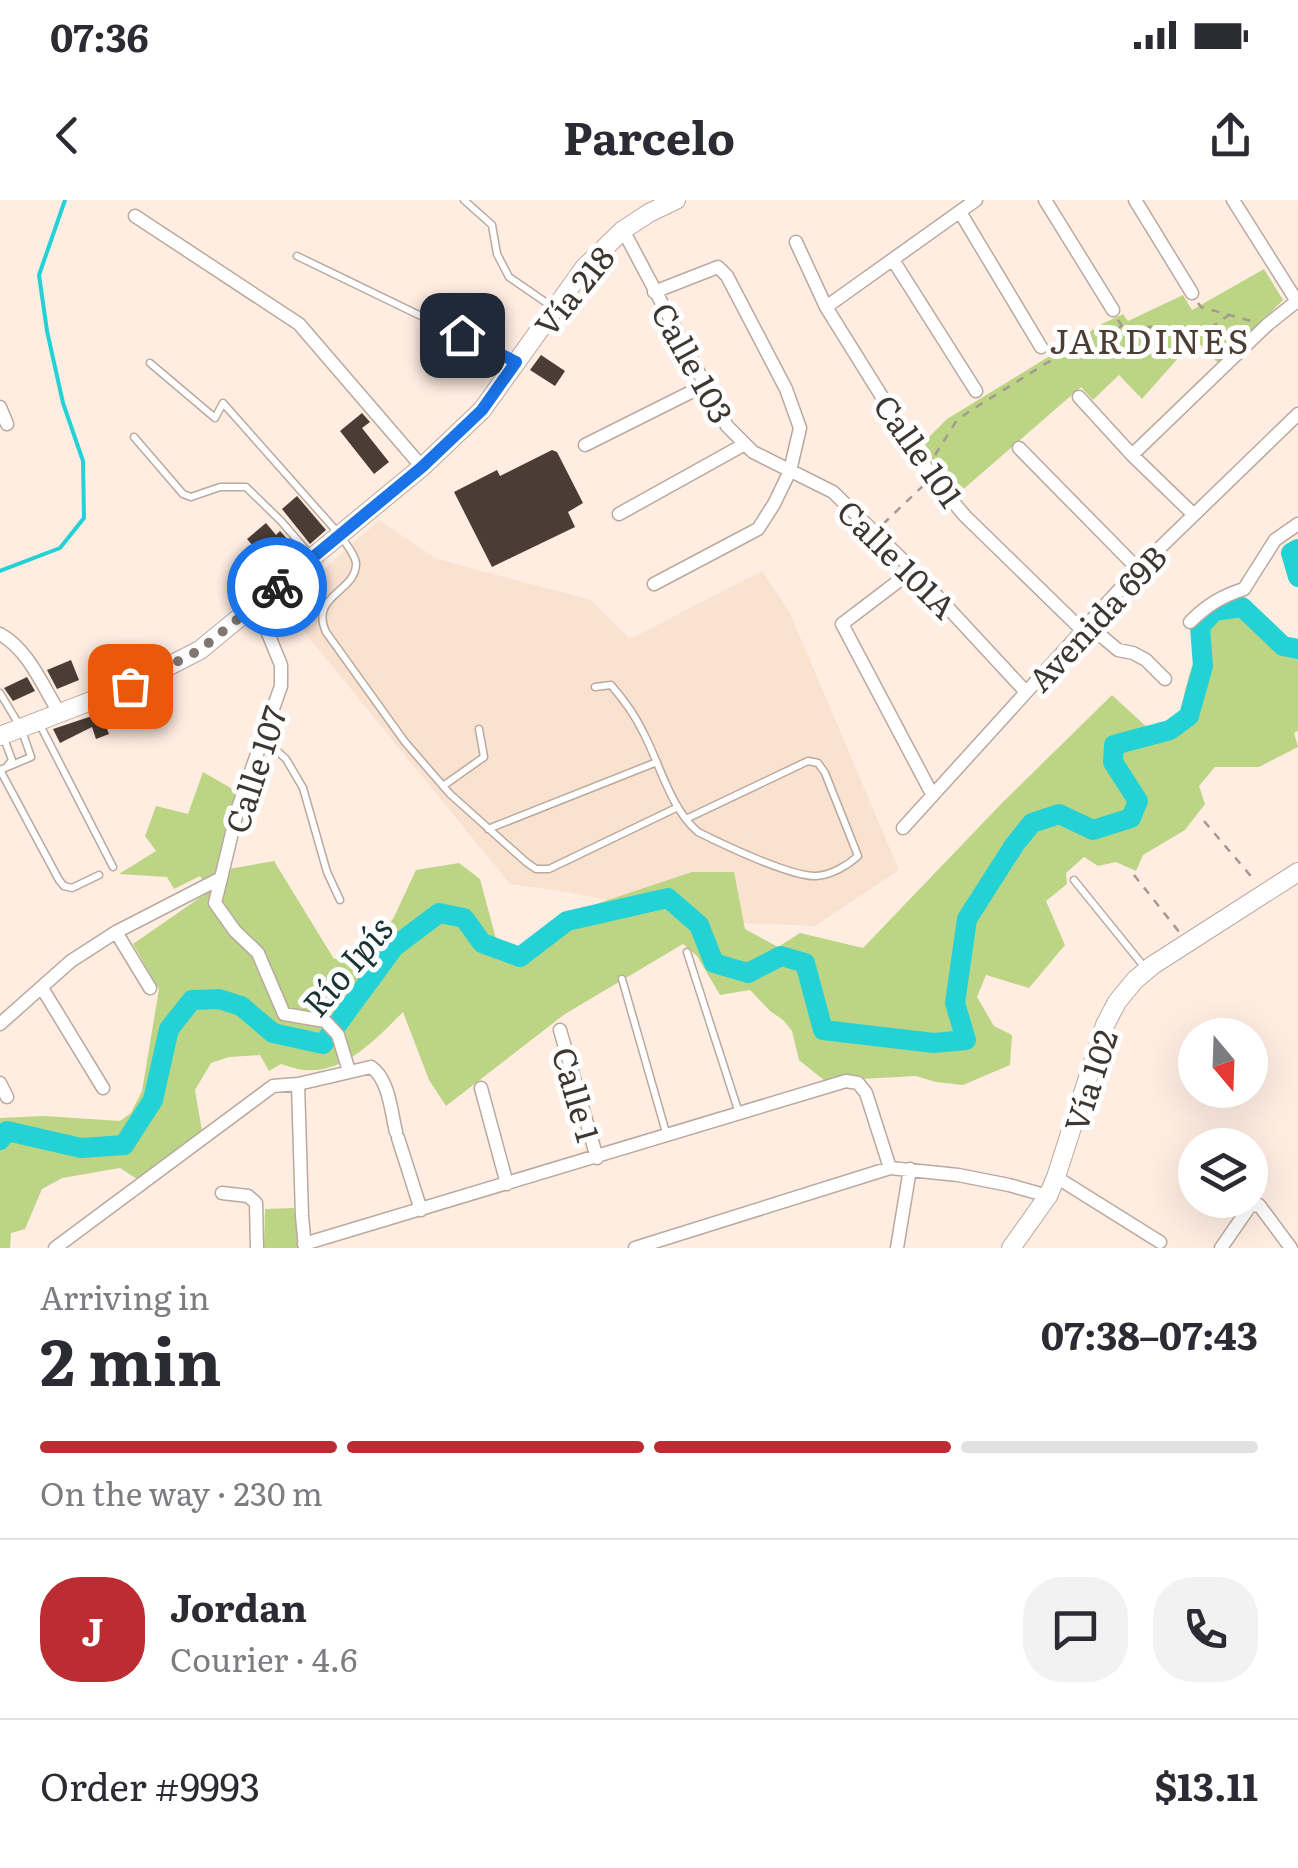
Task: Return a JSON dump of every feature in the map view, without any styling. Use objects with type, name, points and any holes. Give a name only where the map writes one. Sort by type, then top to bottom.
[{"type":"main road","name":"Vía 218","points":[[16,730],[130,686],[200,650],[422,467],[482,410],[584,268],[623,230],[676,200]]},
{"type":"main road","name":"Vía 102","points":[[1011,1248],[1048,1196],[1105,1026],[1118,1002],[1147,970],[1298,872]]},
{"type":"street","points":[[826,307],[976,200]]},
{"type":"street","points":[[1044,200],[1112,310]]},
{"type":"street","points":[[1135,200],[1192,293]]},
{"type":"street","points":[[1132,455],[1267,325],[1298,302],[1233,200]]},
{"type":"street","points":[[960,212],[1040,347]]},
{"type":"street","points":[[136,216],[299,324],[422,467]]},
{"type":"street","name":"Calle 103","points":[[623,230],[727,426],[753,452],[790,471]]},
{"type":"street","name":"Calle 101","points":[[796,242],[826,307],[929,473],[965,516],[1085,627],[1118,650],[1146,660],[1165,680]]},
{"type":"street","points":[[893,260],[976,390]]},
{"type":"street","points":[[654,292],[718,267],[727,276],[786,389],[800,428],[790,471],[758,528],[654,584]]},
{"type":"street","points":[[585,445],[705,385]]},
{"type":"street","points":[[1078,397],[1193,514]]},
{"type":"street","points":[[0,407],[4,426]]},
{"type":"street","name":"Avenida 69B","points":[[903,828],[1138,569],[1298,414]]},
{"type":"street","points":[[619,514],[744,444]]},
{"type":"street","points":[[1019,448],[1138,569]]},
{"type":"street","name":"Calle 101A","points":[[790,471],[833,492],[913,570],[1026,692]]},
{"type":"street","points":[[1190,622],[1222,596],[1244,589],[1274,540],[1298,524]]},
{"type":"street","points":[[913,570],[842,624],[932,794]]},
{"type":"street","name":"Calle 107","points":[[221,878],[238,808],[280,686],[280,665],[256,604]]},
{"type":"street","points":[[0,634],[16,645],[60,714]]},
{"type":"street","points":[[0,1024],[71,961],[116,932],[221,878]]},
{"type":"street","points":[[221,878],[215,903],[235,931],[258,953],[284,1014],[325,1021],[338,1035],[349,1071]]},
{"type":"street","points":[[116,932],[150,988]]},
{"type":"street","points":[[42,988],[103,1088]]},
{"type":"street","name":"Calle 1","points":[[560,1030],[596,1158]]},
{"type":"street","points":[[55,1248],[273,1086],[371,1067],[382,1080],[421,1210]]},
{"type":"street","points":[[298,1084],[305,1246],[846,1081],[858,1083],[866,1093],[890,1168]]},
{"type":"street","points":[[0,1083],[8,1097]]},
{"type":"street","points":[[481,1088],[507,1184]]},
{"type":"street","points":[[638,1248],[890,1168],[1009,1185],[1048,1196]]},
{"type":"street","points":[[897,1248],[910,1169]]},
{"type":"street","points":[[1056,1177],[1160,1242]]},
{"type":"street","points":[[222,1193],[253,1199],[258,1210],[257,1248]]},
{"type":"street","points":[[1221,1248],[1254,1204],[1259,1205],[1291,1248]]},
{"type":"lane","points":[[464,200],[492,225],[497,254],[508,277],[554,308]]},
{"type":"lane","points":[[296,256],[516,362]]},
{"type":"lane","points":[[150,363],[216,418],[223,403],[340,535],[356,560],[356,569],[322,610],[326,632],[405,742],[444,786],[526,862],[536,869],[548,869],[678,806]]},
{"type":"lane","points":[[134,437],[183,494],[192,497],[220,487],[246,487],[313,558]]},
{"type":"lane","points":[[595,686],[611,685],[623,699],[678,806],[686,819],[698,832],[778,868],[807,875],[835,871],[858,856],[818,763],[808,762],[686,819]]},
{"type":"lane","points":[[0,693],[32,757],[0,770],[64,886],[72,888],[99,875]]},
{"type":"lane","points":[[444,786],[484,757],[480,729]]},
{"type":"lane","points":[[6,768],[12,760],[16,730]]},
{"type":"lane","points":[[16,730],[113,867]]},
{"type":"lane","points":[[264,739],[286,758],[303,788],[327,872],[340,900]]},
{"type":"lane","points":[[488,829],[657,762]]},
{"type":"lane","points":[[1074,880],[1147,970]]},
{"type":"lane","points":[[687,952],[740,1115]]},
{"type":"lane","points":[[622,979],[667,1136]]},
{"type":"path","points":[[1192,293],[1201,307],[1267,325]]},
{"type":"path","points":[[1112,310],[1122,326]]},
{"type":"path","points":[[874,532],[929,473],[957,420],[1082,342],[1122,326],[1209,329],[1229,314]]},
{"type":"path","points":[[1204,822],[1266,893]]},
{"type":"path","points":[[1134,876],[1188,943]]},
{"type":"shaded area","points":[[379,520],[437,559],[591,600],[630,639],[762,571],[790,613],[899,870],[815,926],[719,922],[510,884],[283,606]]},
{"type":"green space","points":[[1264,269],[1283,300],[1219,364],[1195,339],[1142,399],[1119,375],[1093,400],[1081,387],[959,493],[938,470],[924,442],[947,419],[1123,314],[1128,321],[1183,295],[1192,310]]},
{"type":"green space","points":[[1239,612],[1277,649],[1298,652],[1298,731],[1294,733],[1298,747],[1259,767],[1215,767],[1199,786],[1205,804],[1185,830],[1143,855],[1136,871],[1116,862],[1098,866],[1084,857],[1066,873],[1067,884],[1046,901],[1065,945],[1029,988],[986,975],[977,997],[994,1026],[1012,1035],[1010,1065],[963,1085],[916,1076],[825,1081],[799,1060],[792,1031],[783,1020],[750,990],[720,995],[697,956],[683,944],[565,1014],[446,1106],[429,1080],[403,1012],[359,1052],[319,1070],[281,1064],[269,1071],[260,1055],[229,1057],[211,1063],[195,1090],[203,1137],[140,1181],[120,1168],[62,1178],[42,1189],[25,1229],[11,1233],[10,1248],[0,1248],[0,1118],[45,1116],[120,1121],[131,1113],[142,1091],[159,989],[133,944],[208,892],[200,876],[174,889],[167,877],[119,874],[156,851],[145,836],[156,806],[188,814],[203,772],[236,791],[218,869],[274,861],[334,959],[370,948],[393,919],[416,870],[459,863],[480,879],[496,939],[517,951],[572,912],[692,872],[734,872],[745,929],[778,947],[800,933],[863,948],[1112,695],[1150,730],[1180,713],[1193,663],[1208,629],[1215,618]]},
{"type":"green space","points":[[294,1208],[299,1248],[264,1248],[265,1209]]},
{"type":"building","points":[[541,355],[565,371],[555,386],[530,370]]},
{"type":"building","points":[[362,413],[370,422],[362,428],[389,462],[374,474],[340,431]]},
{"type":"building","points":[[552,450],[557,452],[583,503],[568,512],[575,527],[492,567],[454,492],[497,470],[500,476]]},
{"type":"building","points":[[297,496],[326,530],[310,544],[282,509]]},
{"type":"building","points":[[266,523],[276,535],[280,531],[299,552],[275,572],[247,539]]},
{"type":"building","points":[[71,660],[79,680],[57,689],[47,670]]},
{"type":"building","points":[[27,677],[35,691],[13,701],[4,688]]},
{"type":"building","points":[[101,713],[109,734],[96,739],[92,727],[60,743],[53,729]]},
{"type":"waterway","points":[[0,571],[60,548],[84,518],[83,461],[63,403],[39,275],[65,200]]},
{"type":"waterway","name":"Río Ipís","points":[[1298,549],[1291,553],[1298,577]]},
{"type":"waterway","name":"Río Ipís","points":[[0,1140],[7,1131],[81,1148],[124,1145],[153,1100],[169,1029],[192,1000],[219,999],[241,1006],[273,1033],[323,1044],[394,947],[439,913],[464,918],[482,943],[520,957],[567,921],[668,898],[699,925],[714,963],[748,973],[781,956],[805,963],[823,1030],[934,1043],[966,1040],[955,1003],[967,919],[1032,823],[1059,814],[1093,830],[1131,818],[1138,801],[1113,762],[1114,745],[1170,730],[1189,716],[1203,666],[1200,627],[1214,611],[1242,607],[1283,646],[1298,649]]},
{"type":"way so far","points":[[130,686],[200,650],[277,587]]},
{"type":"district","name":"JARDINES","points":[[1150,339]]},
{"type":"route","points":[[277,587],[422,467],[482,410],[516,362],[462,335]]}]
